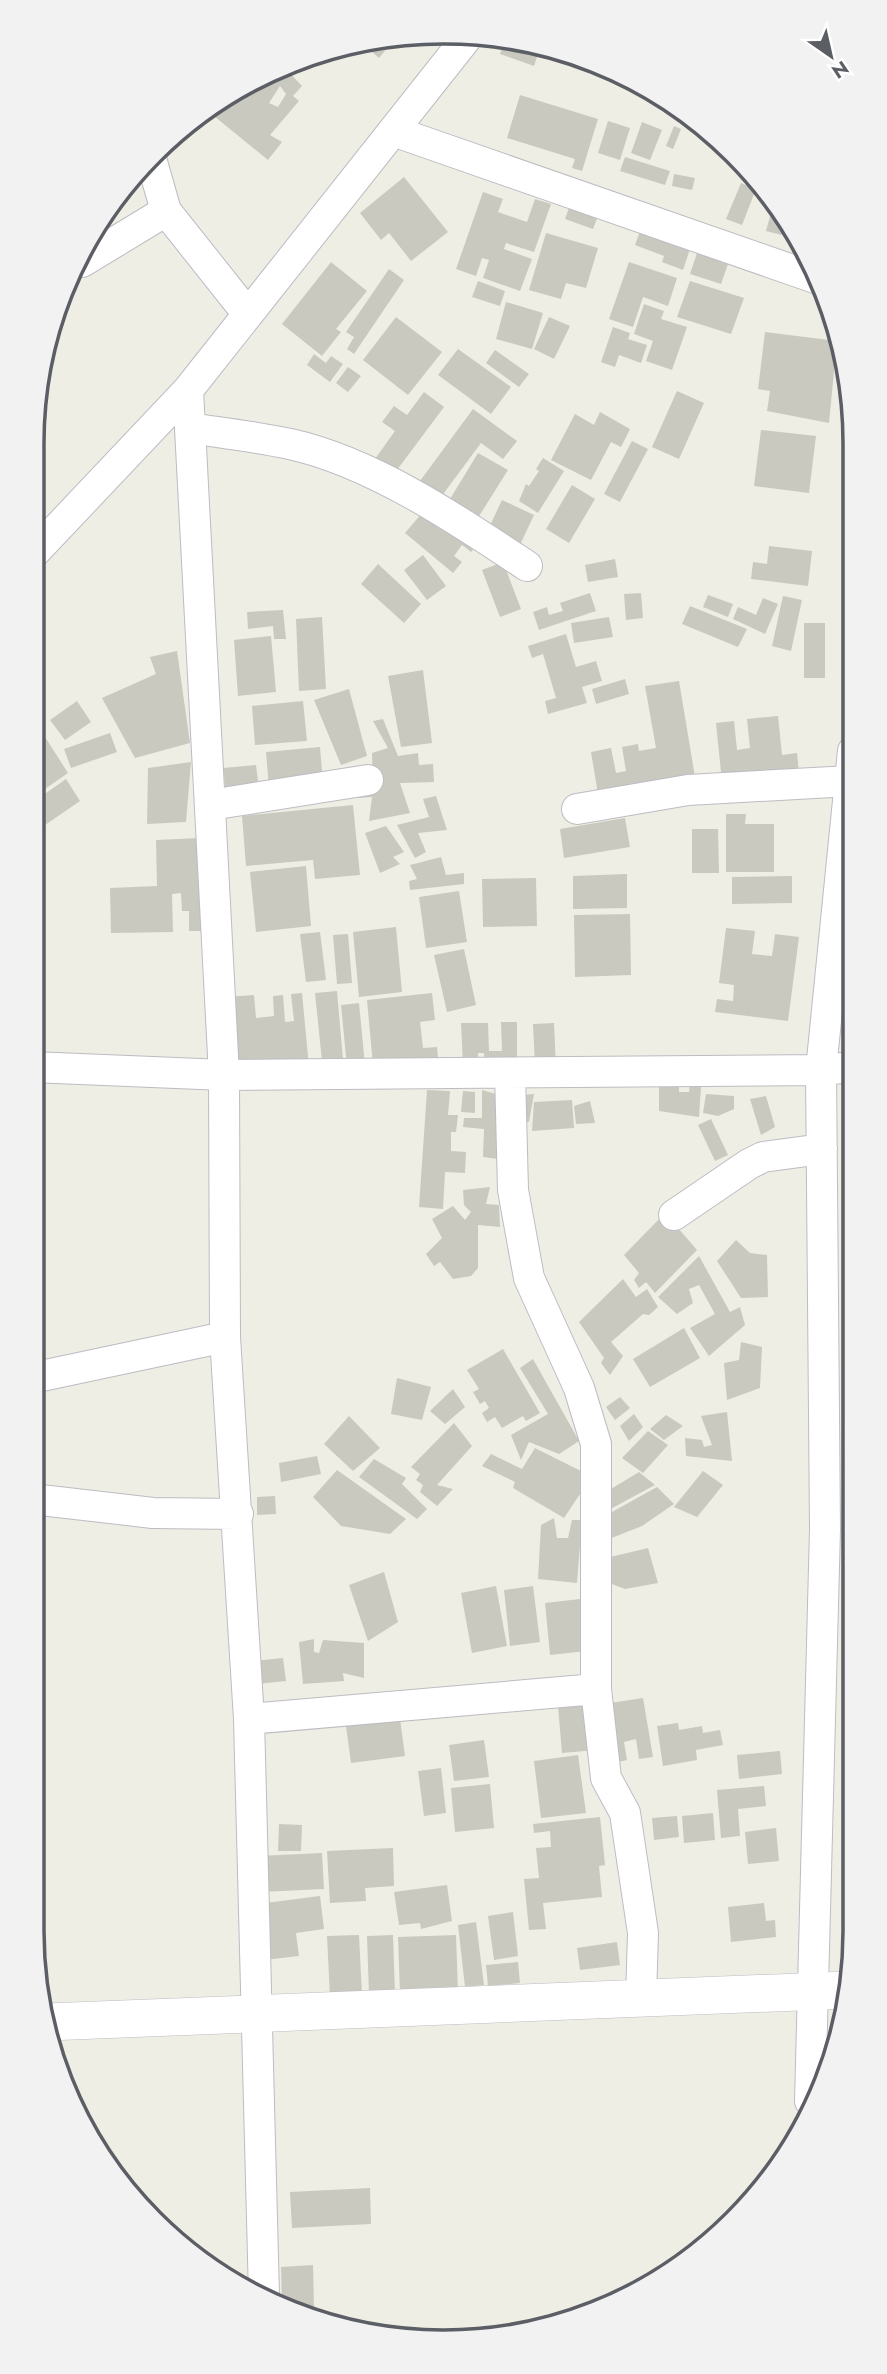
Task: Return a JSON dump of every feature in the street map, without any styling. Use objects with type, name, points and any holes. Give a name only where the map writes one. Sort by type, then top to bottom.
[{"type":"street","points":[[44,542],[188,390],[461,45]]},
{"type":"street","points":[[393,131],[806,275]]},
{"type":"street","points":[[154,169],[166,211],[247,313]]},
{"type":"street","points":[[90,257],[166,211]]},
{"type":"street","points":[[188,390],[224,1075],[225,1337],[249,1719],[264,2287]]},
{"type":"street","points":[[190,428],[291,444],[323,454],[447,513],[527,566]]},
{"type":"street","points":[[210,805],[368,780]]},
{"type":"street","points":[[578,809],[688,790],[843,782]]},
{"type":"street","points":[[816,2076],[835,1991],[825,1529],[822,1149],[840,1068],[843,982]]},
{"type":"street","points":[[44,1068],[224,1075],[840,1068]]},
{"type":"street","points":[[510,1073],[513,1190],[524,1256],[533,1287],[581,1395],[596,1444],[596,1689],[606,1778],[625,1813],[643,1933],[640,1999]]},
{"type":"street","points":[[674,1215],[749,1164],[764,1157],[822,1149]]},
{"type":"street","points":[[44,1375],[225,1337]]},
{"type":"street","points":[[44,1500],[153,1513],[238,1514]]},
{"type":"street","points":[[249,1719],[596,1689]]},
{"type":"street","points":[[54,2022],[255,2016],[835,1991]]},
{"type":"building","points":[[388,48],[379,58],[370,50]]},
{"type":"building","points":[[502,48],[538,55],[534,66],[500,54]]},
{"type":"building","points":[[291,74],[302,86],[293,96],[299,101],[270,135],[282,142],[268,160],[214,116]],"holes":[[[280,86],[286,94],[278,107],[269,103]]]},
{"type":"building","points":[[520,95],[598,119],[582,171],[572,168],[575,159],[507,138]]},
{"type":"building","points":[[608,121],[630,128],[620,160],[598,153]]},
{"type":"building","points":[[642,122],[662,130],[650,160],[631,153]]},
{"type":"building","points":[[674,126],[681,129],[673,149],[666,146]]},
{"type":"building","points":[[625,157],[670,171],[665,185],[620,171]]},
{"type":"building","points":[[674,174],[695,178],[692,190],[672,186]]},
{"type":"building","points":[[404,177],[448,232],[411,261],[389,233],[381,240],[360,213]]},
{"type":"building","points":[[741,183],[749,186],[755,193],[742,225],[726,219]]},
{"type":"building","points":[[483,192],[503,199],[498,212],[527,222],[535,199],[551,204],[534,252],[506,243],[504,249],[532,259],[520,291],[483,278],[489,260],[482,258],[476,276],[456,269]]},
{"type":"building","points":[[570,205],[598,216],[593,229],[565,219]]},
{"type":"building","points":[[771,214],[785,236],[766,231]]},
{"type":"building","points":[[640,231],[690,249],[683,270],[662,262],[664,256],[635,245]]},
{"type":"building","points":[[546,233],[598,248],[586,288],[566,283],[561,299],[529,290]]},
{"type":"building","points":[[697,253],[728,264],[721,284],[690,274]]},
{"type":"building","points":[[331,262],[367,291],[336,329],[341,332],[322,356],[282,324]]},
{"type":"building","points":[[629,262],[677,278],[668,306],[643,297],[633,327],[609,319]]},
{"type":"building","points":[[389,269],[404,280],[354,354],[347,349],[354,337],[346,332]]},
{"type":"building","points":[[478,281],[505,291],[500,306],[472,297]]},
{"type":"building","points":[[690,281],[744,298],[731,334],[677,317]]},
{"type":"building","points":[[506,302],[543,313],[532,349],[496,339]]},
{"type":"building","points":[[644,304],[664,311],[661,319],[687,327],[672,370],[646,361],[653,341],[634,334]]},
{"type":"building","points":[[396,317],[442,352],[408,395],[363,360]]},
{"type":"building","points":[[549,317],[570,326],[554,359],[534,349]]},
{"type":"building","points":[[613,327],[630,333],[628,339],[647,345],[641,363],[619,355],[615,367],[601,362]]},
{"type":"building","points":[[765,332],[830,340],[835,362],[829,423],[767,411],[770,391],[758,389]]},
{"type":"building","points":[[458,349],[511,387],[491,414],[438,375]]},
{"type":"building","points":[[495,350],[529,374],[519,387],[486,363]]},
{"type":"building","points":[[314,354],[326,363],[331,356],[343,364],[330,382],[307,365]]},
{"type":"building","points":[[348,367],[361,376],[348,392],[336,383]]},
{"type":"building","points":[[677,391],[704,403],[679,459],[652,447]]},
{"type":"building","points":[[424,392],[444,407],[394,474],[375,459],[395,431],[382,422],[394,406],[407,415]]},
{"type":"building","points":[[473,409],[517,441],[503,459],[481,443],[441,497],[420,481]]},
{"type":"building","points":[[600,412],[630,429],[621,447],[611,442],[591,480],[551,460],[575,414],[594,425]]},
{"type":"building","points":[[761,430],[816,436],[809,493],[754,486]]},
{"type":"building","points":[[632,441],[648,449],[620,502],[604,494]]},
{"type":"building","points":[[478,453],[508,470],[476,521],[447,504]]},
{"type":"building","points":[[543,458],[564,471],[538,513],[519,501],[526,484],[529,486],[539,471],[536,469]]},
{"type":"building","points":[[572,485],[595,499],[569,543],[546,529]]},
{"type":"building","points":[[502,500],[534,515],[519,547],[487,532]]},
{"type":"building","points":[[428,506],[477,545],[471,552],[462,545],[454,556],[462,562],[453,573],[405,533]]},
{"type":"building","points":[[769,546],[812,551],[808,586],[751,579],[753,562],[767,564]]},
{"type":"building","points":[[423,555],[446,586],[427,600],[404,570]]},
{"type":"building","points":[[615,559],[618,577],[588,582],[585,565]]},
{"type":"building","points":[[503,562],[521,609],[500,617],[482,570]]},
{"type":"building","points":[[378,564],[421,604],[404,623],[361,584]]},
{"type":"building","points":[[590,593],[596,611],[539,630],[533,612],[547,607],[549,615],[563,611],[560,603]]},
{"type":"building","points":[[641,593],[643,618],[626,620],[624,594]]},
{"type":"building","points":[[708,595],[733,604],[728,617],[703,607]]},
{"type":"building","points":[[783,596],[802,600],[791,651],[772,646]]},
{"type":"building","points":[[763,598],[778,604],[765,634],[733,619],[738,607],[756,615]]},
{"type":"building","points":[[690,606],[747,629],[738,647],[682,624]]},
{"type":"building","points":[[283,610],[286,639],[274,639],[273,626],[248,629],[247,612]]},
{"type":"building","points":[[322,617],[326,689],[299,691],[296,619]]},
{"type":"building","points":[[609,617],[613,637],[574,643],[571,623]]},
{"type":"building","points":[[804,623],[825,623],[825,678],[804,678]]},
{"type":"building","points":[[566,634],[576,667],[596,661],[602,681],[582,687],[587,703],[548,714],[545,701],[556,698],[543,654],[532,658],[528,646]]},
{"type":"building","points":[[271,636],[276,692],[238,696],[234,640]]},
{"type":"building","points":[[177,651],[190,743],[135,758],[102,698],[156,674],[150,657]]},
{"type":"building","points":[[423,670],[432,743],[401,747],[388,676]]},
{"type":"building","points":[[625,679],[629,694],[596,704],[592,689]]},
{"type":"building","points":[[679,681],[696,783],[599,800],[591,752],[611,748],[616,773],[626,771],[622,747],[638,744],[639,751],[656,748],[645,686]]},
{"type":"building","points":[[349,689],[367,756],[341,765],[314,700]]},
{"type":"building","points":[[77,701],[91,722],[65,740],[50,720]]},
{"type":"building","points":[[303,701],[307,741],[255,745],[252,706]]},
{"type":"building","points":[[778,716],[782,755],[797,753],[799,773],[722,782],[716,723],[734,721],[737,750],[750,748],[747,719]]},
{"type":"building","points":[[383,719],[398,756],[418,753],[419,765],[433,764],[434,782],[400,783],[410,813],[369,821],[372,797],[358,798],[356,787],[373,786],[372,753],[388,748],[373,721]]},
{"type":"building","points":[[110,733],[117,752],[71,768],[64,749]]},
{"type":"building","points":[[44,735],[68,773],[44,790]]},
{"type":"building","points":[[320,747],[323,783],[269,788],[266,752]]},
{"type":"building","points":[[191,762],[186,822],[147,824],[148,768]]},
{"type":"building","points":[[256,765],[259,788],[226,791],[223,768]]},
{"type":"building","points":[[66,779],[80,801],[44,826],[44,795]]},
{"type":"building","points":[[436,796],[447,830],[418,833],[426,852],[415,858],[397,825],[429,817],[423,799]]},
{"type":"building","points":[[353,805],[360,875],[315,879],[313,860],[246,866],[242,816]]},
{"type":"building","points":[[726,814],[746,814],[745,824],[774,824],[774,872],[726,872]]},
{"type":"building","points":[[625,818],[630,847],[564,858],[560,829]]},
{"type":"building","points":[[386,826],[404,852],[393,857],[400,864],[380,873],[365,833]]},
{"type":"building","points":[[692,829],[718,829],[719,873],[692,873]]},
{"type":"building","points":[[200,838],[202,931],[189,931],[189,911],[182,911],[181,893],[172,894],[173,932],[111,933],[110,888],[157,886],[156,840]]},
{"type":"building","points":[[441,857],[446,875],[464,873],[464,884],[410,890],[409,881],[417,879],[410,865]]},
{"type":"building","points":[[306,866],[311,926],[256,932],[250,872]]},
{"type":"building","points":[[627,874],[627,908],[573,909],[573,876]]},
{"type":"building","points":[[792,876],[792,903],[732,904],[732,877]]},
{"type":"building","points":[[536,878],[537,926],[483,927],[482,879]]},
{"type":"building","points":[[459,891],[467,942],[426,948],[419,897]]},
{"type":"building","points":[[630,914],[631,975],[575,977],[574,915]]},
{"type":"building","points":[[396,927],[402,992],[359,997],[353,932]]},
{"type":"building","points":[[726,928],[755,931],[752,954],[772,956],[775,934],[799,937],[788,1021],[715,1012],[717,999],[733,1001],[734,985],[719,983]]},
{"type":"building","points":[[320,932],[326,980],[306,982],[300,934]]},
{"type":"building","points":[[348,934],[352,983],[337,984],[333,935]]},
{"type":"building","points":[[464,949],[476,1005],[447,1012],[434,955]]},
{"type":"building","points":[[337,991],[343,1060],[322,1061],[315,993]]},
{"type":"building","points":[[302,993],[309,1067],[238,1072],[226,997],[254,995],[256,1018],[274,1016],[273,996],[283,995],[285,1022],[294,1021],[291,994]]},
{"type":"building","points":[[432,993],[435,1020],[420,1022],[423,1048],[437,1047],[438,1058],[373,1065],[367,1000]]},
{"type":"building","points":[[359,1003],[365,1065],[347,1067],[341,1005]]},
{"type":"building","points":[[501,1022],[517,1022],[517,1065],[485,1066],[484,1053],[478,1053],[478,1066],[463,1067],[461,1023],[488,1023],[489,1051],[502,1051]]},
{"type":"building","points":[[554,1023],[556,1067],[535,1067],[533,1024]]},
{"type":"building","points":[[679,1081],[679,1092],[689,1092],[690,1083],[701,1087],[699,1117],[659,1111],[659,1083]]},
{"type":"building","points":[[427,1090],[450,1091],[448,1115],[458,1115],[456,1132],[451,1132],[451,1151],[466,1152],[465,1173],[445,1172],[443,1209],[419,1207]]},
{"type":"building","points":[[482,1090],[496,1094],[498,1159],[483,1157],[484,1129],[463,1127],[464,1118],[482,1118]]},
{"type":"building","points":[[463,1091],[475,1092],[475,1113],[461,1112]]},
{"type":"building","points":[[534,1094],[529,1122],[515,1123],[512,1096]]},
{"type":"building","points":[[706,1094],[734,1096],[734,1109],[718,1116],[703,1113]]},
{"type":"building","points":[[766,1096],[775,1127],[761,1135],[750,1099]]},
{"type":"building","points":[[572,1100],[574,1128],[532,1131],[534,1102]]},
{"type":"building","points":[[590,1101],[595,1123],[576,1124],[574,1106]]},
{"type":"building","points":[[711,1119],[728,1155],[715,1161],[698,1125]]},
{"type":"building","points":[[490,1187],[486,1204],[499,1205],[500,1227],[478,1225],[478,1268],[471,1276],[453,1279],[440,1262],[434,1266],[426,1254],[442,1238],[432,1219],[453,1206],[465,1220],[471,1212],[464,1205],[463,1190]]},
{"type":"building","points":[[665,1213],[697,1250],[655,1293],[646,1282],[639,1288],[634,1280],[639,1273],[624,1255]]},
{"type":"building","points":[[736,1240],[750,1253],[767,1255],[768,1297],[741,1298],[717,1261]]},
{"type":"building","points":[[699,1256],[730,1312],[740,1307],[745,1325],[709,1356],[690,1328],[715,1314],[699,1285],[689,1289],[693,1303],[677,1314],[658,1297]]},
{"type":"building","points":[[623,1279],[636,1297],[647,1289],[658,1307],[649,1315],[643,1314],[611,1342],[623,1356],[610,1375],[601,1363],[604,1358],[579,1322]]},
{"type":"building","points":[[684,1328],[700,1358],[650,1387],[633,1359]]},
{"type":"building","points":[[741,1342],[762,1347],[760,1388],[727,1400],[724,1363],[739,1360]]},
{"type":"building","points":[[503,1349],[540,1413],[526,1421],[523,1416],[502,1428],[495,1417],[487,1422],[482,1413],[489,1408],[485,1401],[480,1404],[473,1392],[479,1389],[467,1370]]},
{"type":"building","points":[[533,1359],[579,1441],[559,1454],[529,1442],[521,1460],[511,1435],[548,1414],[520,1368]]},
{"type":"building","points":[[397,1378],[431,1387],[422,1420],[391,1414]]},
{"type":"building","points":[[453,1389],[465,1407],[445,1424],[430,1411]]},
{"type":"building","points":[[620,1397],[630,1408],[615,1420],[606,1407]]},
{"type":"building","points":[[727,1412],[732,1461],[686,1456],[685,1438],[702,1440],[704,1447],[712,1445],[701,1416]]},
{"type":"building","points":[[634,1414],[643,1427],[629,1441],[620,1426]]},
{"type":"building","points":[[666,1415],[683,1426],[664,1440],[650,1429]]},
{"type":"building","points":[[349,1416],[380,1448],[353,1471],[324,1444]]},
{"type":"building","points":[[454,1423],[472,1446],[437,1485],[453,1489],[437,1506],[420,1492],[423,1485],[416,1480],[420,1474],[411,1467]]},
{"type":"building","points":[[648,1431],[668,1445],[643,1473],[622,1458]]},
{"type":"building","points":[[535,1448],[583,1472],[580,1494],[564,1518],[513,1488],[515,1482],[482,1466],[491,1454],[522,1469]]},
{"type":"building","points":[[317,1456],[321,1474],[281,1482],[279,1463]]},
{"type":"building","points":[[374,1459],[406,1478],[402,1484],[427,1509],[417,1519],[359,1477]]},
{"type":"building","points":[[337,1470],[406,1519],[390,1534],[341,1526],[313,1497]]},
{"type":"building","points":[[703,1471],[723,1485],[697,1517],[674,1507]]},
{"type":"building","points":[[639,1472],[655,1485],[603,1513],[606,1492]]},
{"type":"building","points":[[657,1487],[674,1504],[642,1526],[604,1541],[603,1517]]},
{"type":"building","points":[[275,1496],[276,1514],[257,1515],[257,1497]]},
{"type":"building","points":[[554,1518],[557,1538],[568,1538],[572,1520],[582,1520],[577,1583],[538,1579],[541,1525]]},
{"type":"building","points":[[648,1548],[658,1583],[625,1589],[604,1581],[602,1559]]},
{"type":"building","points":[[384,1572],[398,1622],[368,1641],[349,1585]]},
{"type":"building","points":[[496,1586],[507,1646],[472,1653],[461,1593]]},
{"type":"building","points":[[533,1586],[540,1642],[510,1646],[504,1590]]},
{"type":"building","points":[[580,1599],[586,1651],[550,1655],[545,1603]]},
{"type":"building","points":[[314,1639],[314,1652],[319,1653],[323,1640],[364,1643],[364,1678],[343,1673],[344,1681],[303,1684],[299,1642]]},
{"type":"building","points":[[283,1658],[286,1681],[257,1684],[254,1661]]},
{"type":"building","points":[[643,1698],[653,1757],[639,1759],[636,1739],[624,1742],[627,1760],[614,1763],[604,1704]]},
{"type":"building","points":[[591,1704],[596,1750],[562,1753],[558,1706]]},
{"type":"building","points":[[400,1719],[405,1756],[351,1763],[346,1726]]},
{"type":"building","points":[[678,1723],[679,1730],[702,1726],[703,1733],[720,1730],[723,1745],[696,1750],[697,1760],[663,1766],[657,1726]]},
{"type":"building","points":[[484,1740],[489,1777],[454,1781],[449,1745]]},
{"type":"building","points":[[780,1751],[782,1774],[739,1779],[737,1755]]},
{"type":"building","points":[[578,1755],[586,1813],[541,1818],[534,1761]]},
{"type":"building","points":[[441,1768],[446,1813],[424,1816],[418,1771]]},
{"type":"building","points":[[490,1784],[494,1828],[455,1832],[451,1788]]},
{"type":"building","points":[[764,1786],[766,1806],[738,1809],[740,1836],[721,1838],[717,1790]]},
{"type":"building","points":[[713,1813],[715,1840],[684,1843],[682,1816]]},
{"type":"building","points":[[677,1816],[679,1837],[654,1840],[652,1818]]},
{"type":"building","points":[[600,1817],[605,1865],[599,1866],[602,1897],[543,1903],[546,1929],[529,1930],[524,1879],[539,1878],[536,1848],[551,1847],[550,1831],[534,1833],[533,1824]]},
{"type":"building","points":[[279,1824],[302,1825],[301,1851],[278,1851]]},
{"type":"building","points":[[776,1828],[779,1861],[748,1864],[745,1832]]},
{"type":"building","points":[[393,1848],[394,1886],[365,1888],[366,1901],[330,1903],[327,1851]]},
{"type":"building","points":[[322,1853],[324,1889],[260,1892],[258,1856]]},
{"type":"building","points":[[447,1885],[452,1921],[421,1929],[420,1923],[399,1925],[394,1892]]},
{"type":"building","points":[[320,1896],[324,1929],[296,1933],[299,1956],[264,1960],[258,1904]]},
{"type":"building","points":[[764,1903],[766,1921],[775,1920],[776,1937],[731,1942],[728,1907]]},
{"type":"building","points":[[513,1912],[518,1956],[494,1960],[488,1916]]},
{"type":"building","points":[[476,1922],[484,1985],[465,1987],[458,1925]]},
{"type":"building","points":[[359,1935],[362,1996],[330,1997],[327,1936]]},
{"type":"building","points":[[393,1935],[395,1993],[369,1995],[367,1936]]},
{"type":"building","points":[[456,1935],[458,1992],[400,1994],[398,1937]]},
{"type":"building","points":[[617,1942],[620,1965],[580,1970],[577,1948]]},
{"type":"building","points":[[518,1962],[520,1983],[488,1986],[486,1965]]},
{"type":"building","points":[[370,2188],[371,2224],[292,2228],[290,2192]]},
{"type":"building","points":[[313,2265],[314,2308],[282,2296],[281,2267]]}]
